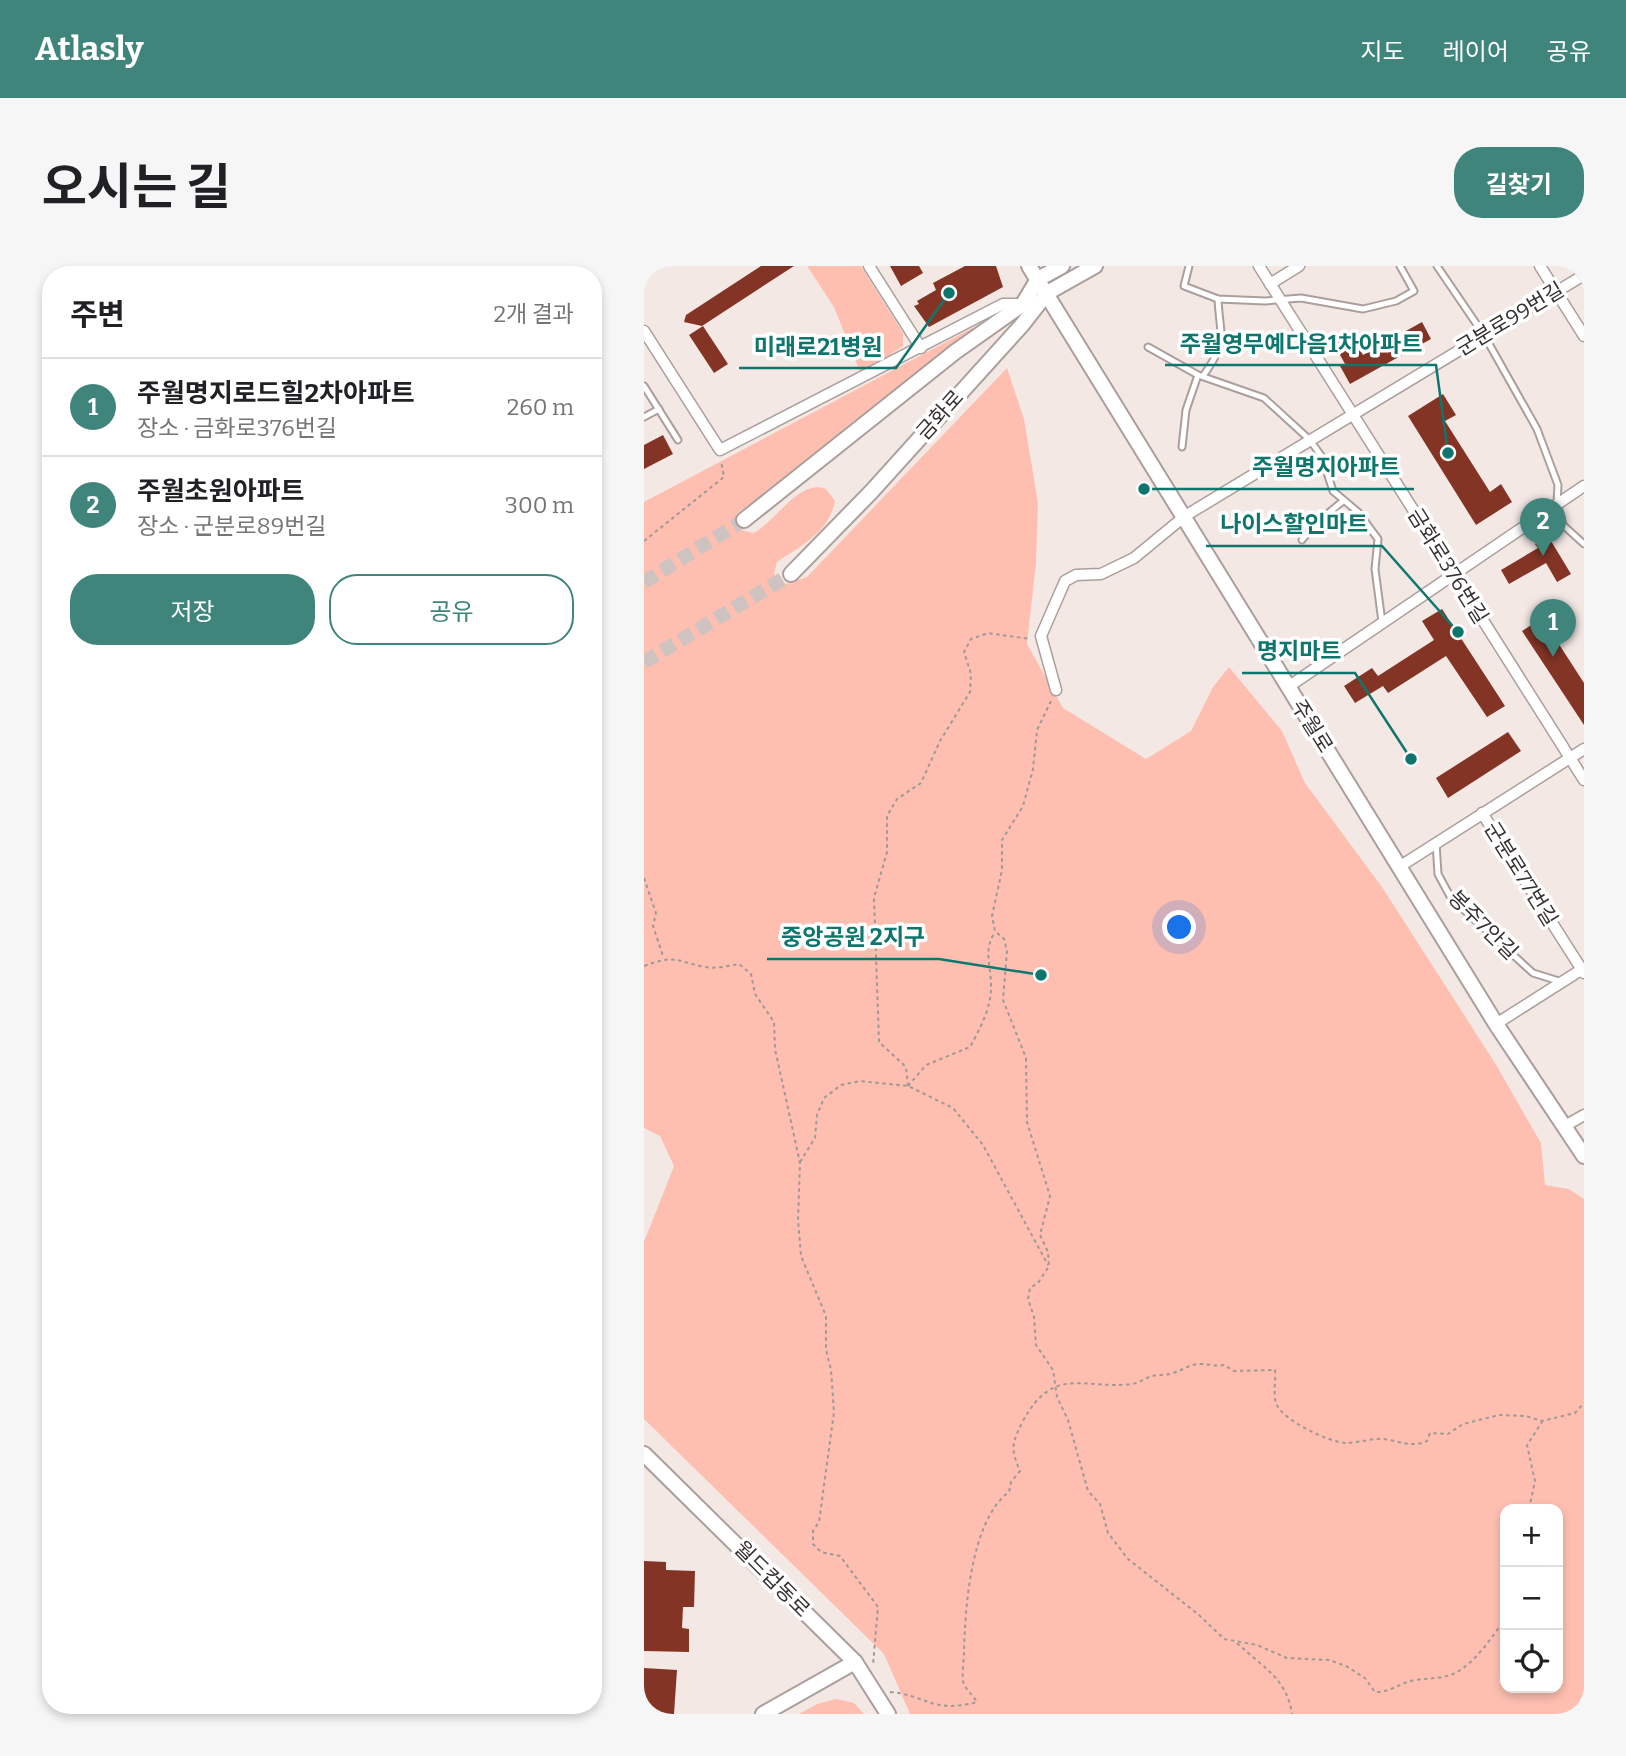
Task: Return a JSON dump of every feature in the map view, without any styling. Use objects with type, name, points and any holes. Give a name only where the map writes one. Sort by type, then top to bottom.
[{"type":"street","points":[[869,266],[921,348]]},
{"type":"street","name":"주월로","points":[[1029,266],[1496,1024],[1584,1156]]},
{"type":"street","points":[[1038,279],[1062,266]]},
{"type":"street","name":"금화로","points":[[791,574],[881,480],[1022,325],[1047,293],[1095,266]]},
{"type":"street","name":"금화로376번길","points":[[1259,266],[1584,780]]},
{"type":"street","points":[[1270,284],[1299,266]]},
{"type":"street","points":[[1540,266],[1584,336]]},
{"type":"street","name":"군분로99번길","points":[[1041,636],[1065,581],[1076,575],[1101,574],[1134,558],[1185,516],[1584,275]]},
{"type":"street","name":"금화로","points":[[744,520],[955,352],[1023,304],[1038,279]]},
{"type":"street","points":[[644,331],[720,450],[1003,304],[1023,304]]},
{"type":"street","points":[[1288,687],[1584,486]]},
{"type":"street","points":[[1041,636],[1056,690]]},
{"type":"street","name":"군분로77번길","points":[[1399,867],[1584,749]]},
{"type":"street","name":"군분로77번길","points":[[1482,813],[1583,970]]},
{"type":"street","points":[[1496,1024],[1583,970]]},
{"type":"street","points":[[1565,1126],[1584,1115]]},
{"type":"street","name":"월드컵동로","points":[[644,1454],[855,1662],[888,1714]]},
{"type":"street","points":[[763,1714],[855,1662]]},
{"type":"lane","points":[[1189,266],[1184,286],[1218,299],[1323,300],[1363,309],[1396,301],[1414,291],[1400,266]]},
{"type":"lane","points":[[1437,266],[1484,335],[1545,447],[1558,485],[1558,503],[1563,525],[1584,544]]},
{"type":"lane","points":[[1182,447],[1186,410],[1201,375],[1222,346],[1224,332],[1218,299]]},
{"type":"lane","points":[[1148,347],[1201,375],[1264,398],[1311,440],[1322,457],[1328,481],[1378,539],[1375,569],[1382,622]]},
{"type":"lane","points":[[644,386],[678,440]]},
{"type":"lane","points":[[644,417],[659,409]]},
{"type":"lane","points":[[1302,540],[1315,524],[1343,501]]},
{"type":"lane","name":"봉주7안길","points":[[1436,843],[1438,874],[1451,898],[1532,973],[1562,982]]},
{"type":"path","points":[[644,541],[724,477],[720,450]]},
{"type":"path","points":[[908,1086],[906,1066],[879,1042],[874,898],[887,852],[887,816],[897,799],[921,783],[940,741],[970,692],[971,674],[964,652],[971,639],[988,634],[1035,639],[1041,636]]},
{"type":"path","points":[[1056,690],[1037,730],[1033,769],[1023,806],[1002,840],[1002,870],[992,916],[995,931],[1004,939],[1007,951],[1003,999],[1026,1058],[1027,1122],[1050,1196],[1040,1235],[1048,1252],[1049,1266],[1038,1283],[1030,1288],[1028,1299],[1034,1317],[1036,1345],[1047,1359],[1088,1491],[1100,1504],[1108,1533],[1128,1559],[1199,1615],[1224,1639],[1257,1645],[1287,1658],[1329,1660],[1365,1678],[1375,1692],[1390,1692],[1398,1685],[1433,1679],[1460,1670],[1500,1625]]},
{"type":"path","points":[[644,878],[656,912],[653,926],[663,958]]},
{"type":"path","points":[[908,1086],[926,1065],[970,1047],[988,1007],[991,985],[989,941],[995,931]]},
{"type":"path","points":[[644,966],[663,958],[683,959],[705,967],[739,964],[751,974],[755,994],[774,1022],[775,1049],[800,1163],[801,1256],[826,1316],[825,1350],[831,1370],[834,1412],[819,1522],[813,1531],[813,1544],[821,1552],[840,1556],[878,1607],[872,1686],[905,1693],[925,1708]]},
{"type":"path","points":[[800,1163],[815,1138],[817,1115],[824,1098],[841,1085],[860,1081],[908,1086],[953,1108],[983,1145],[1049,1266]]},
{"type":"path","points":[[953,1712],[977,1702],[964,1684],[965,1604],[973,1578],[977,1544],[995,1503],[1009,1492],[1011,1482],[1020,1471],[1012,1451],[1015,1437],[1037,1401],[1055,1387],[1086,1381],[1132,1384],[1149,1376],[1170,1375],[1192,1365],[1206,1363],[1214,1367],[1224,1365],[1234,1371],[1275,1370],[1276,1405],[1282,1412],[1308,1431],[1346,1443],[1385,1439],[1395,1443],[1420,1444],[1427,1441],[1430,1433],[1448,1434],[1463,1424],[1499,1415],[1526,1416],[1542,1421],[1575,1413],[1584,1402]]},
{"type":"path","points":[[1530,1504],[1535,1481],[1527,1445],[1542,1421]]},
{"type":"path","points":[[1236,1642],[1275,1673],[1285,1689],[1292,1714]]},
{"type":"shaded area","points":[[807,266],[861,266],[903,333],[903,346],[861,374],[834,307]]},
{"type":"shaded area","points":[[980,324],[738,513],[734,521],[735,528],[753,533],[797,495],[816,487],[826,489],[835,501],[827,521],[813,537],[777,562],[774,573],[777,581],[786,584],[807,577],[1007,368],[1024,419],[1038,503],[1036,563],[1027,644],[1063,708],[1146,759],[1191,731],[1213,687],[1229,667],[1282,731],[1305,783],[1382,887],[1495,1063],[1541,1143],[1545,1185],[1569,1189],[1584,1199],[1584,1714],[910,1714],[884,1654],[644,1419],[644,1242],[674,1166],[660,1136],[644,1128],[644,502]]},
{"type":"shaded area","points":[[836,1699],[854,1703],[864,1714],[799,1714],[817,1704]]},
{"type":"building","points":[[761,266],[794,266],[702,326],[684,322],[686,315]]},
{"type":"building","points":[[890,266],[919,266],[923,273],[901,286]]},
{"type":"building","points":[[965,266],[996,266],[1003,287],[929,327],[914,306],[919,304],[917,301],[936,290],[933,283]]},
{"type":"building","points":[[1422,322],[1431,339],[1350,384],[1340,366],[1345,364],[1332,340],[1349,330],[1363,355]]},
{"type":"building","points":[[703,326],[728,364],[714,373],[689,335]]},
{"type":"building","points":[[1443,394],[1456,415],[1445,421],[1490,492],[1501,484],[1512,502],[1476,525],[1408,416]]},
{"type":"building","points":[[663,435],[673,454],[644,469],[644,445]]},
{"type":"building","points":[[1548,536],[1571,574],[1557,582],[1546,563],[1509,584],[1501,570],[1538,548],[1535,544]]},
{"type":"building","points":[[1442,609],[1505,706],[1487,717],[1446,656],[1388,693],[1383,686],[1355,703],[1344,686],[1372,668],[1378,676],[1434,640],[1422,621]]},
{"type":"building","points":[[1542,618],[1584,683],[1584,725],[1522,631]]},
{"type":"building","points":[[1508,732],[1521,751],[1448,798],[1436,778]]},
{"type":"building","points":[[644,1561],[666,1562],[666,1570],[695,1571],[694,1607],[683,1607],[682,1628],[689,1629],[689,1652],[644,1651]]},
{"type":"building","points":[[644,1668],[677,1670],[674,1714],[644,1714]]},
{"type":"tunnel","points":[[644,582],[744,520]]},
{"type":"tunnel","points":[[644,662],[791,574]]},
{"type":"place","name":"미래로21병원","points":[[949,293]]},
{"type":"place","name":"주월영무예다음1차아파트","points":[[1448,453]]},
{"type":"place","name":"주월명지아파트","points":[[1144,489]]},
{"type":"place","name":"주월초원아파트","points":[[1543,556]]},
{"type":"place","name":"나이스할인마트","points":[[1458,632]]},
{"type":"place","name":"주월명지로드힐2차아파트","points":[[1553,657]]},
{"type":"place","name":"명지마트","points":[[1411,759]]},
{"type":"place","name":"중앙공원 2지구","points":[[1041,975]]}]
